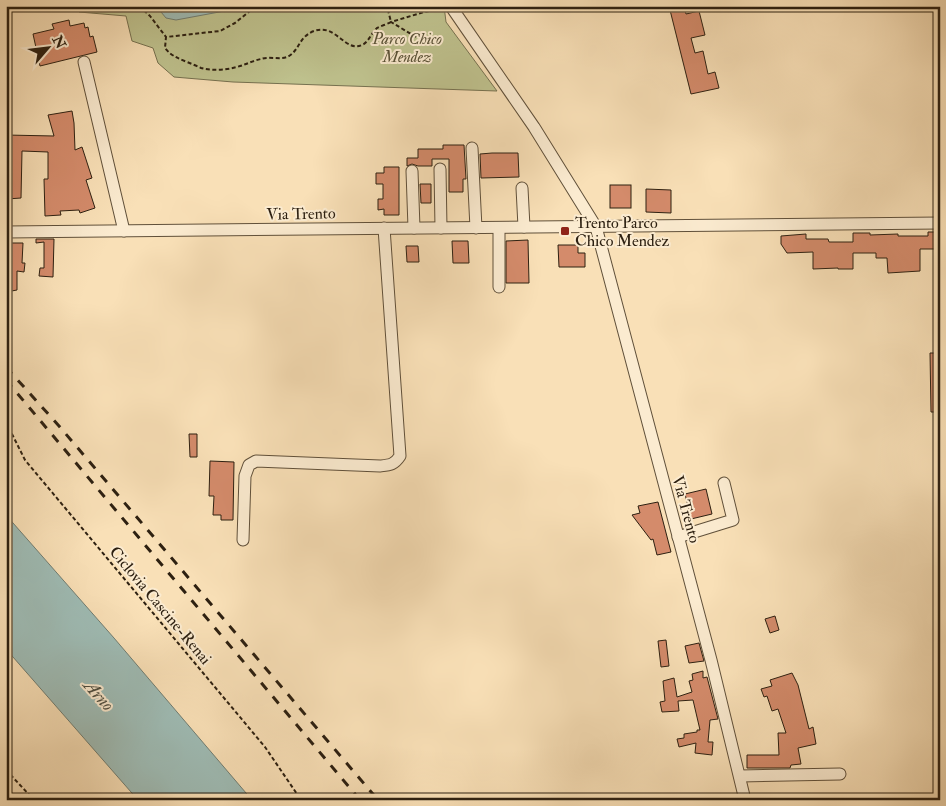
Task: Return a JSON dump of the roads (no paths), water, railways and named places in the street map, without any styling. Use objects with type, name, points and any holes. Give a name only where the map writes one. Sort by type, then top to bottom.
[{"type":"street","points":[[452,8],[529,119],[596,227]]},
{"type":"street","points":[[84,62],[124,231]]},
{"type":"street","points":[[472,148],[476,228]]},
{"type":"street","points":[[440,169],[441,228]]},
{"type":"street","points":[[409,174],[411,228]]},
{"type":"street","points":[[522,188],[524,227]]},
{"type":"street","name":"Via Trento","points":[[6,232],[940,224]]},
{"type":"street","name":"Via Trento","points":[[596,227],[711,660],[745,800]]},
{"type":"street","points":[[243,540],[245,476],[249,465],[256,460],[380,466],[396,462],[400,456],[384,228]]},
{"type":"street","points":[[499,228],[499,287]]},
{"type":"street","points":[[678,537],[732,520],[724,483]]},
{"type":"street","points":[[740,776],[840,774]]},
{"type":"water","points":[[161,6],[238,6],[230,10],[176,20],[166,18],[161,12]]},
{"type":"water","name":"Arno","points":[[6,515],[252,800],[138,800],[6,649]]},
{"type":"railway","points":[[6,367],[59,426],[378,800]]},
{"type":"railway","points":[[6,380],[360,800]]},
{"type":"place","name":"Trento Parco Chico Mendez","points":[[565,231]]},
{"type":"park label","name":"Parco Chico Mendez","points":[[407,47]]}]
